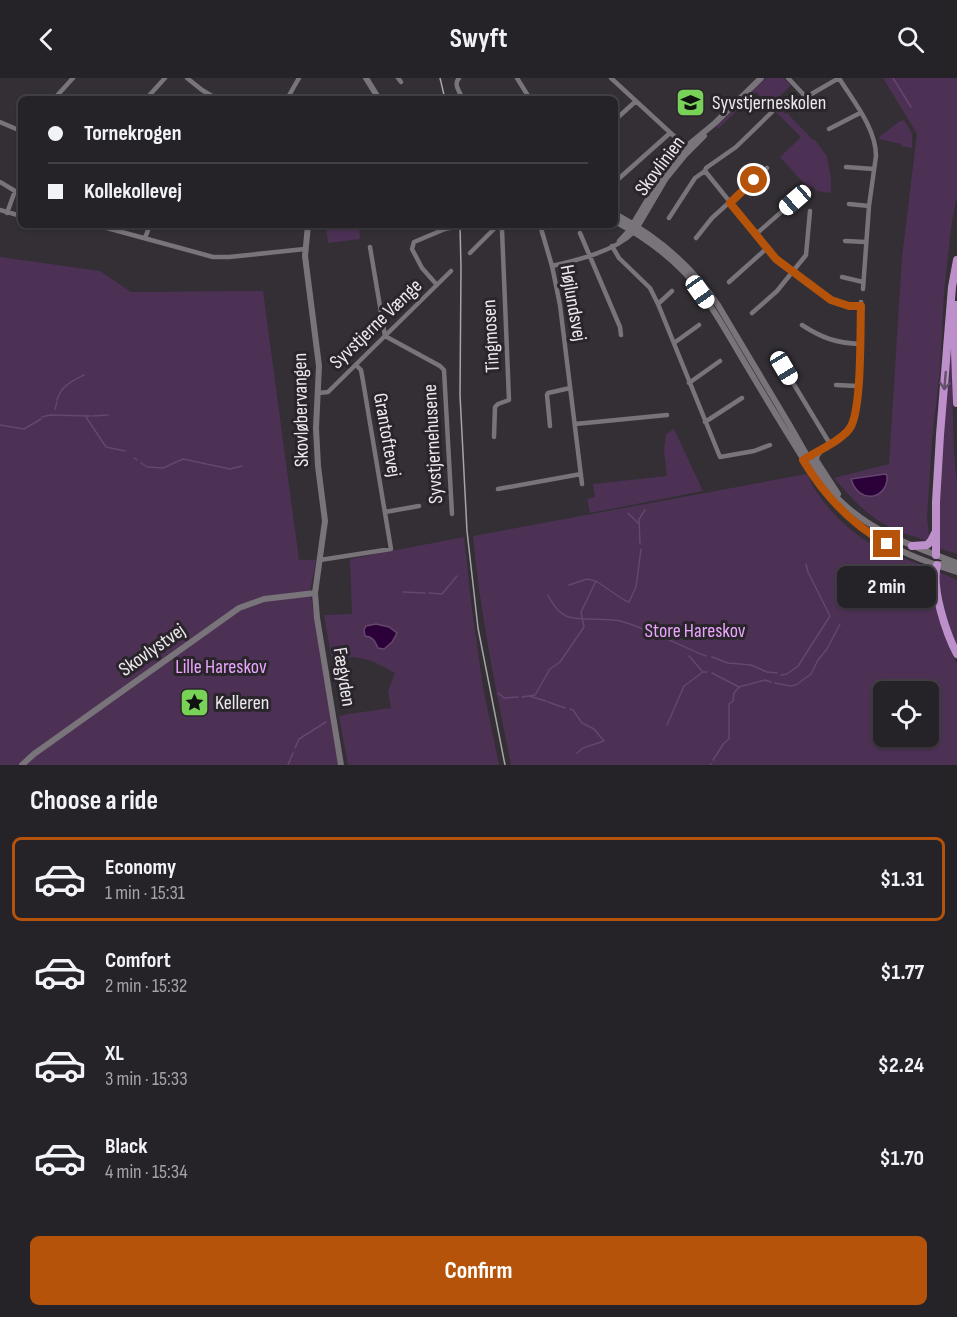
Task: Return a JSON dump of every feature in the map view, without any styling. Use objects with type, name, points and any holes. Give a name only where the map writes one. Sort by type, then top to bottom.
[{"type":"highway","points":[[957,260],[955,351],[957,403]]},
{"type":"highway","points":[[936,555],[940,435],[952,287],[957,260]]},
{"type":"highway","points":[[912,546],[927,545],[936,530]]},
{"type":"highway","points":[[937,565],[935,575],[943,620],[957,654]]},
{"type":"street","points":[[57,96],[73,78]]},
{"type":"street","points":[[149,96],[165,78]]},
{"type":"street","points":[[187,78],[212,96]]},
{"type":"street","points":[[289,96],[298,78]]},
{"type":"street","points":[[365,78],[373,96]]},
{"type":"street","points":[[365,78],[377,96]]},
{"type":"street","points":[[459,78],[456,85],[462,96]]},
{"type":"street","points":[[517,78],[528,96]]},
{"type":"street","points":[[611,78],[688,149]]},
{"type":"street","name":"Skovlinien","points":[[634,228],[669,165],[761,78]]},
{"type":"street","points":[[788,78],[808,96],[838,78],[869,127],[876,147],[863,289]]},
{"type":"street","points":[[618,117],[636,101]]},
{"type":"street","points":[[669,218],[695,178],[736,147],[772,112]]},
{"type":"street","points":[[829,129],[860,113]]},
{"type":"street","points":[[0,122],[18,130]]},
{"type":"street","points":[[618,179],[670,132]]},
{"type":"street","points":[[846,167],[874,169]]},
{"type":"street","points":[[696,238],[712,218],[767,168]]},
{"type":"street","points":[[705,171],[776,259],[831,300],[849,306],[861,304],[858,386],[854,421],[845,434],[806,458]]},
{"type":"street","points":[[0,182],[15,191],[7,213]]},
{"type":"street","points":[[755,235],[795,200]]},
{"type":"street","points":[[849,204],[869,206]]},
{"type":"street","points":[[0,210],[18,215]]},
{"type":"street","points":[[752,313],[777,291],[806,255],[810,211]]},
{"type":"street","points":[[618,216],[670,250],[712,296],[806,458],[816,480],[833,502],[878,540],[957,572]]},
{"type":"street","points":[[618,222],[634,228]]},
{"type":"street","points":[[107,228],[204,255],[221,257],[305,249]]},
{"type":"street","points":[[145,238],[149,228]]},
{"type":"street","name":"Skovløbervangen","points":[[308,228],[305,249],[319,366],[316,429],[325,521],[315,593]]},
{"type":"street","points":[[437,285],[423,268],[412,245],[414,242],[445,229],[455,228]]},
{"type":"street","points":[[470,253],[496,228]]},
{"type":"street","name":"Tingmosen","points":[[494,437],[495,407],[509,400],[500,228]]},
{"type":"street","name":"Højlundsvej","points":[[541,228],[560,304],[582,484]]},
{"type":"street","points":[[552,266],[590,255],[615,244],[634,228]]},
{"type":"street","points":[[580,233],[620,327],[621,335]]},
{"type":"street","points":[[845,241],[866,242]]},
{"type":"street","points":[[615,244],[619,258],[650,288],[658,304],[720,457],[754,451],[770,444]]},
{"type":"street","points":[[370,247],[385,336]]},
{"type":"street","points":[[729,282],[766,249]]},
{"type":"street","name":"Syvstjerne Vænge","points":[[319,393],[328,392],[450,271]]},
{"type":"street","points":[[842,278],[862,282]]},
{"type":"street","points":[[658,304],[672,291]]},
{"type":"street","points":[[674,344],[699,325]]},
{"type":"street","points":[[802,325],[830,340],[846,344],[860,344]]},
{"type":"street","name":"Syvstjernehusene","points":[[385,336],[444,370],[452,514]]},
{"type":"street","points":[[689,383],[720,360]]},
{"type":"street","name":"Grantoftevej","points":[[320,560],[391,549],[363,381],[356,365]]},
{"type":"street","points":[[784,368],[830,444]]},
{"type":"street","points":[[836,385],[858,386]]},
{"type":"street","points":[[550,426],[548,393],[570,388]]},
{"type":"street","points":[[705,422],[742,398]]},
{"type":"street","points":[[575,424],[667,415]]},
{"type":"street","points":[[822,449],[816,460],[845,505]]},
{"type":"street","points":[[806,458],[845,505],[880,531],[957,563]]},
{"type":"street","points":[[498,489],[581,474]]},
{"type":"street","points":[[385,512],[419,506]]},
{"type":"street","points":[[936,555],[937,565]]},
{"type":"street","points":[[937,565],[944,563],[957,567]]},
{"type":"street","name":"Skovlystvej","points":[[22,765],[34,754],[238,608],[264,599],[315,593]]},
{"type":"street","name":"Fægyden","points":[[315,593],[341,765]]},
{"type":"green space","points":[[766,78],[784,78],[791,85],[774,102],[776,105],[772,108],[756,92],[719,128],[716,127]]},
{"type":"green space","points":[[883,78],[957,78],[957,197],[944,292],[940,369],[927,517],[928,542],[880,522],[856,503],[834,478],[889,464],[902,257],[917,134]]},
{"type":"green space","points":[[778,107],[815,140],[827,156],[831,193],[817,191],[812,186],[809,189],[780,157],[801,137],[774,110]]},
{"type":"green space","points":[[904,120],[912,133],[912,148],[879,139],[900,121]]},
{"type":"green space","points":[[326,228],[359,228],[360,239],[328,243]]},
{"type":"green space","name":"Lille Hareskov","points":[[0,257],[100,271],[131,292],[263,291],[299,560],[316,560],[310,591],[338,765],[0,765]]},
{"type":"green space","points":[[951,352],[957,484],[957,554],[938,548],[938,462]]},
{"type":"green space","points":[[674,429],[703,491],[590,513],[587,499],[595,497],[593,484],[667,476],[664,451],[666,434]]},
{"type":"green space","name":"Store Hareskov","points":[[807,474],[829,508],[863,539],[900,557],[930,568],[942,630],[957,664],[957,765],[511,765],[484,623],[473,536]]},
{"type":"green space","points":[[464,537],[483,687],[499,765],[348,765],[339,716],[391,708],[388,691],[395,673],[366,659],[346,657],[345,661],[332,661],[324,615],[352,614],[350,559]]},
{"type":"green space","points":[[939,572],[957,580],[957,648],[946,615]]},
{"type":"shaded area","points":[[887,475],[886,483],[883,490],[873,496],[860,493],[851,479]]},
{"type":"shaded area","points":[[376,624],[389,627],[397,633],[384,649],[378,648],[370,637],[365,636],[366,626]]},
{"type":"waterway","points":[[893,78],[911,107]]},
{"type":"waterway","points":[[57,400],[64,388],[84,375]]},
{"type":"waterway","points":[[55,409],[57,402]]},
{"type":"waterway","points":[[42,417],[50,415],[90,416]]},
{"type":"waterway","points":[[92,416],[108,415]]},
{"type":"waterway","points":[[86,417],[106,447],[125,451]]},
{"type":"waterway","points":[[0,425],[24,429],[41,419]]},
{"type":"waterway","points":[[141,463],[147,467],[163,468],[183,459],[230,469],[242,466]]},
{"type":"waterway","points":[[640,544],[639,519],[645,510]]},
{"type":"waterway","points":[[628,513],[638,523]]},
{"type":"waterway","points":[[522,697],[535,695],[550,669],[560,662],[584,627],[581,612],[596,581],[629,602],[636,587],[641,549]]},
{"type":"waterway","points":[[781,675],[787,674],[798,666],[830,616],[806,564]]},
{"type":"waterway","points":[[429,593],[442,594],[457,576]]},
{"type":"waterway","points":[[569,585],[587,579],[596,581]]},
{"type":"waterway","points":[[403,592],[425,593]]},
{"type":"waterway","points":[[548,595],[555,607],[566,616],[579,619],[607,619],[631,624],[706,656]]},
{"type":"waterway","points":[[775,683],[796,685],[811,674],[840,624]]},
{"type":"waterway","points":[[689,656],[702,671]]},
{"type":"waterway","points":[[712,657],[728,663],[751,665],[767,672],[777,673]]},
{"type":"waterway","points":[[667,725],[684,686],[703,672],[707,672]]},
{"type":"waterway","points":[[712,673],[739,687],[765,680],[771,682]]},
{"type":"waterway","points":[[713,760],[729,739],[729,704],[733,701],[734,693],[739,687]]},
{"type":"waterway","points":[[498,693],[504,698],[518,697]]},
{"type":"waterway","points":[[529,696],[546,701]]},
{"type":"waterway","points":[[548,702],[565,708]]},
{"type":"waterway","points":[[570,709],[582,723],[594,729],[604,741],[583,748],[577,753]]},
{"type":"waterway","points":[[295,748],[299,739],[326,722]]},
{"type":"waterway","points":[[288,765],[293,753]]},
{"type":"tram line","points":[[440,78],[444,96]]},
{"type":"tram line","points":[[460,228],[460,395],[467,531],[478,628],[505,765]]},
{"type":"place","name":"Syvstjerneskolen","points":[[691,103]]},
{"type":"place","name":"Kelleren","points":[[194,703]]},
{"type":"route","points":[[754,180],[730,203],[766,249],[831,300],[849,306],[861,306],[858,386],[854,421],[840,438],[803,460],[833,502],[852,521],[870,535],[887,544]]}]
